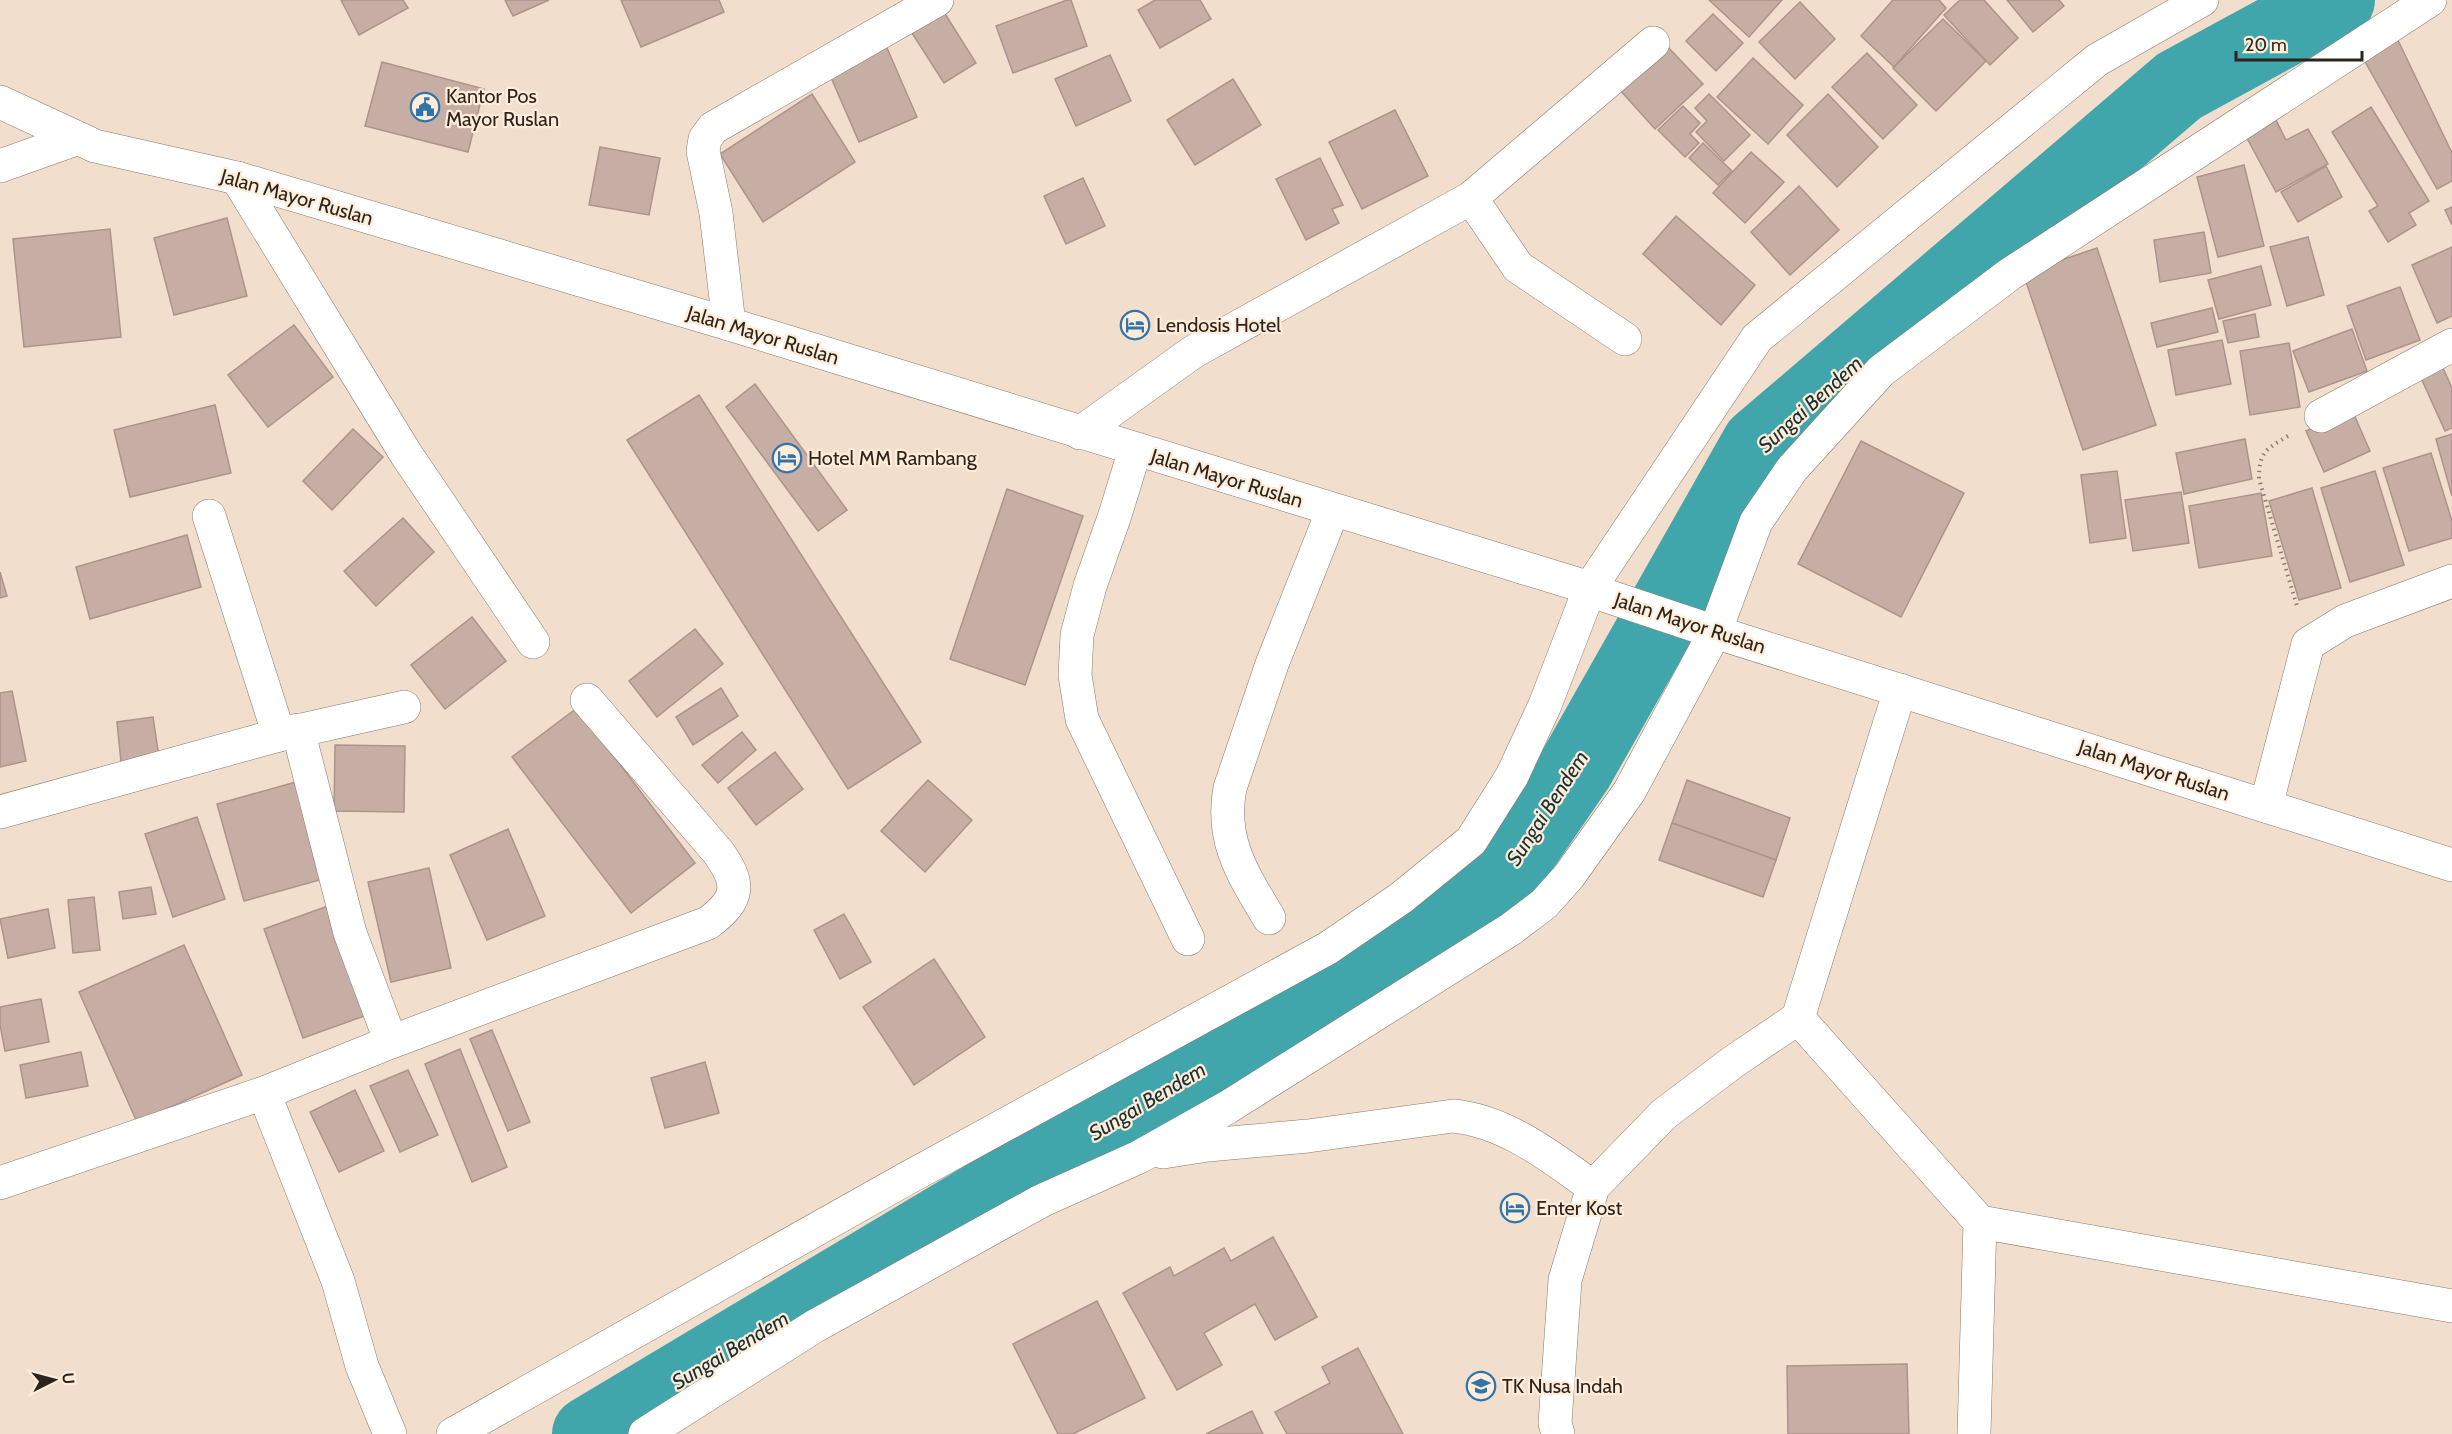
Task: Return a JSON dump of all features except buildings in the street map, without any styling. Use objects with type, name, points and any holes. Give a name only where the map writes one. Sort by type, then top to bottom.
[{"type":"street","points":[[729,324],[716,213],[703,151],[705,139],[713,128],[937,0]]},
{"type":"street","points":[[453,1434],[902,1181],[1328,948],[1401,898],[1471,841],[1512,776],[1594,591],[1758,338],[2097,60],[2202,0]]},
{"type":"street","points":[[645,1434],[815,1326],[1041,1201],[1139,1157],[1228,1107],[1511,929],[1544,904],[1592,846],[1629,792],[1698,668],[1706,629],[1756,522],[1792,469],[1881,371],[2010,274],[2430,0]]},
{"type":"street","points":[[1080,433],[1193,352],[1471,198],[1653,43]]},
{"type":"street","name":"Jalan Mayor Ruslan","points":[[0,102],[95,146],[237,178],[729,324],[1594,591],[1706,629],[2452,865]]},
{"type":"street","points":[[0,166],[76,139]]},
{"type":"street","points":[[237,178],[406,454],[533,642]]},
{"type":"street","points":[[1471,198],[1518,267],[1625,339]]},
{"type":"street","points":[[2321,416],[2452,345]]},
{"type":"street","points":[[1135,450],[1090,586],[1077,635],[1074,675],[1082,719],[1188,939]]},
{"type":"street","points":[[1269,918],[1241,871],[1230,842],[1226,819],[1227,805],[1230,788],[1272,664],[1333,510]]},
{"type":"street","points":[[209,516],[288,732],[350,933],[391,1042]]},
{"type":"street","points":[[2266,806],[2308,644],[2345,621],[2452,581]]},
{"type":"street","points":[[1549,1430],[1565,1280],[1593,1187],[1664,1114],[1733,1062],[1798,1018],[1900,690]]},
{"type":"street","points":[[0,1183],[264,1093],[391,1042],[708,923],[725,911],[732,897],[734,883],[731,870],[587,700]]},
{"type":"street","points":[[0,812],[288,732],[404,707]]},
{"type":"street","points":[[1798,1018],[1980,1222],[2452,1306]]},
{"type":"street","points":[[264,1093],[338,1281],[362,1366],[390,1434]]},
{"type":"street","points":[[1139,1157],[1208,1145],[1308,1136],[1453,1116],[1473,1118],[1532,1144],[1593,1187]]},
{"type":"street","points":[[1974,1434],[1980,1222]]},
{"type":"path","points":[[2308,644],[2259,479],[2259,461],[2270,447],[2321,416]]},
{"type":"waterway","name":"Sungai Bendem","points":[[590,1434],[1487,898],[1576,768],[1759,445],[2179,86],[2337,0]]},
{"type":"place","name":"Kantor Pos Mayor Ruslan","points":[[425,107]]},
{"type":"place","name":"Lendosis Hotel","points":[[1135,325]]},
{"type":"place","name":"Hotel MM Rambang","points":[[787,458]]},
{"type":"place","name":"Enter Kost","points":[[1515,1208]]},
{"type":"place","name":"TK Nusa Indah","points":[[1481,1386]]}]
